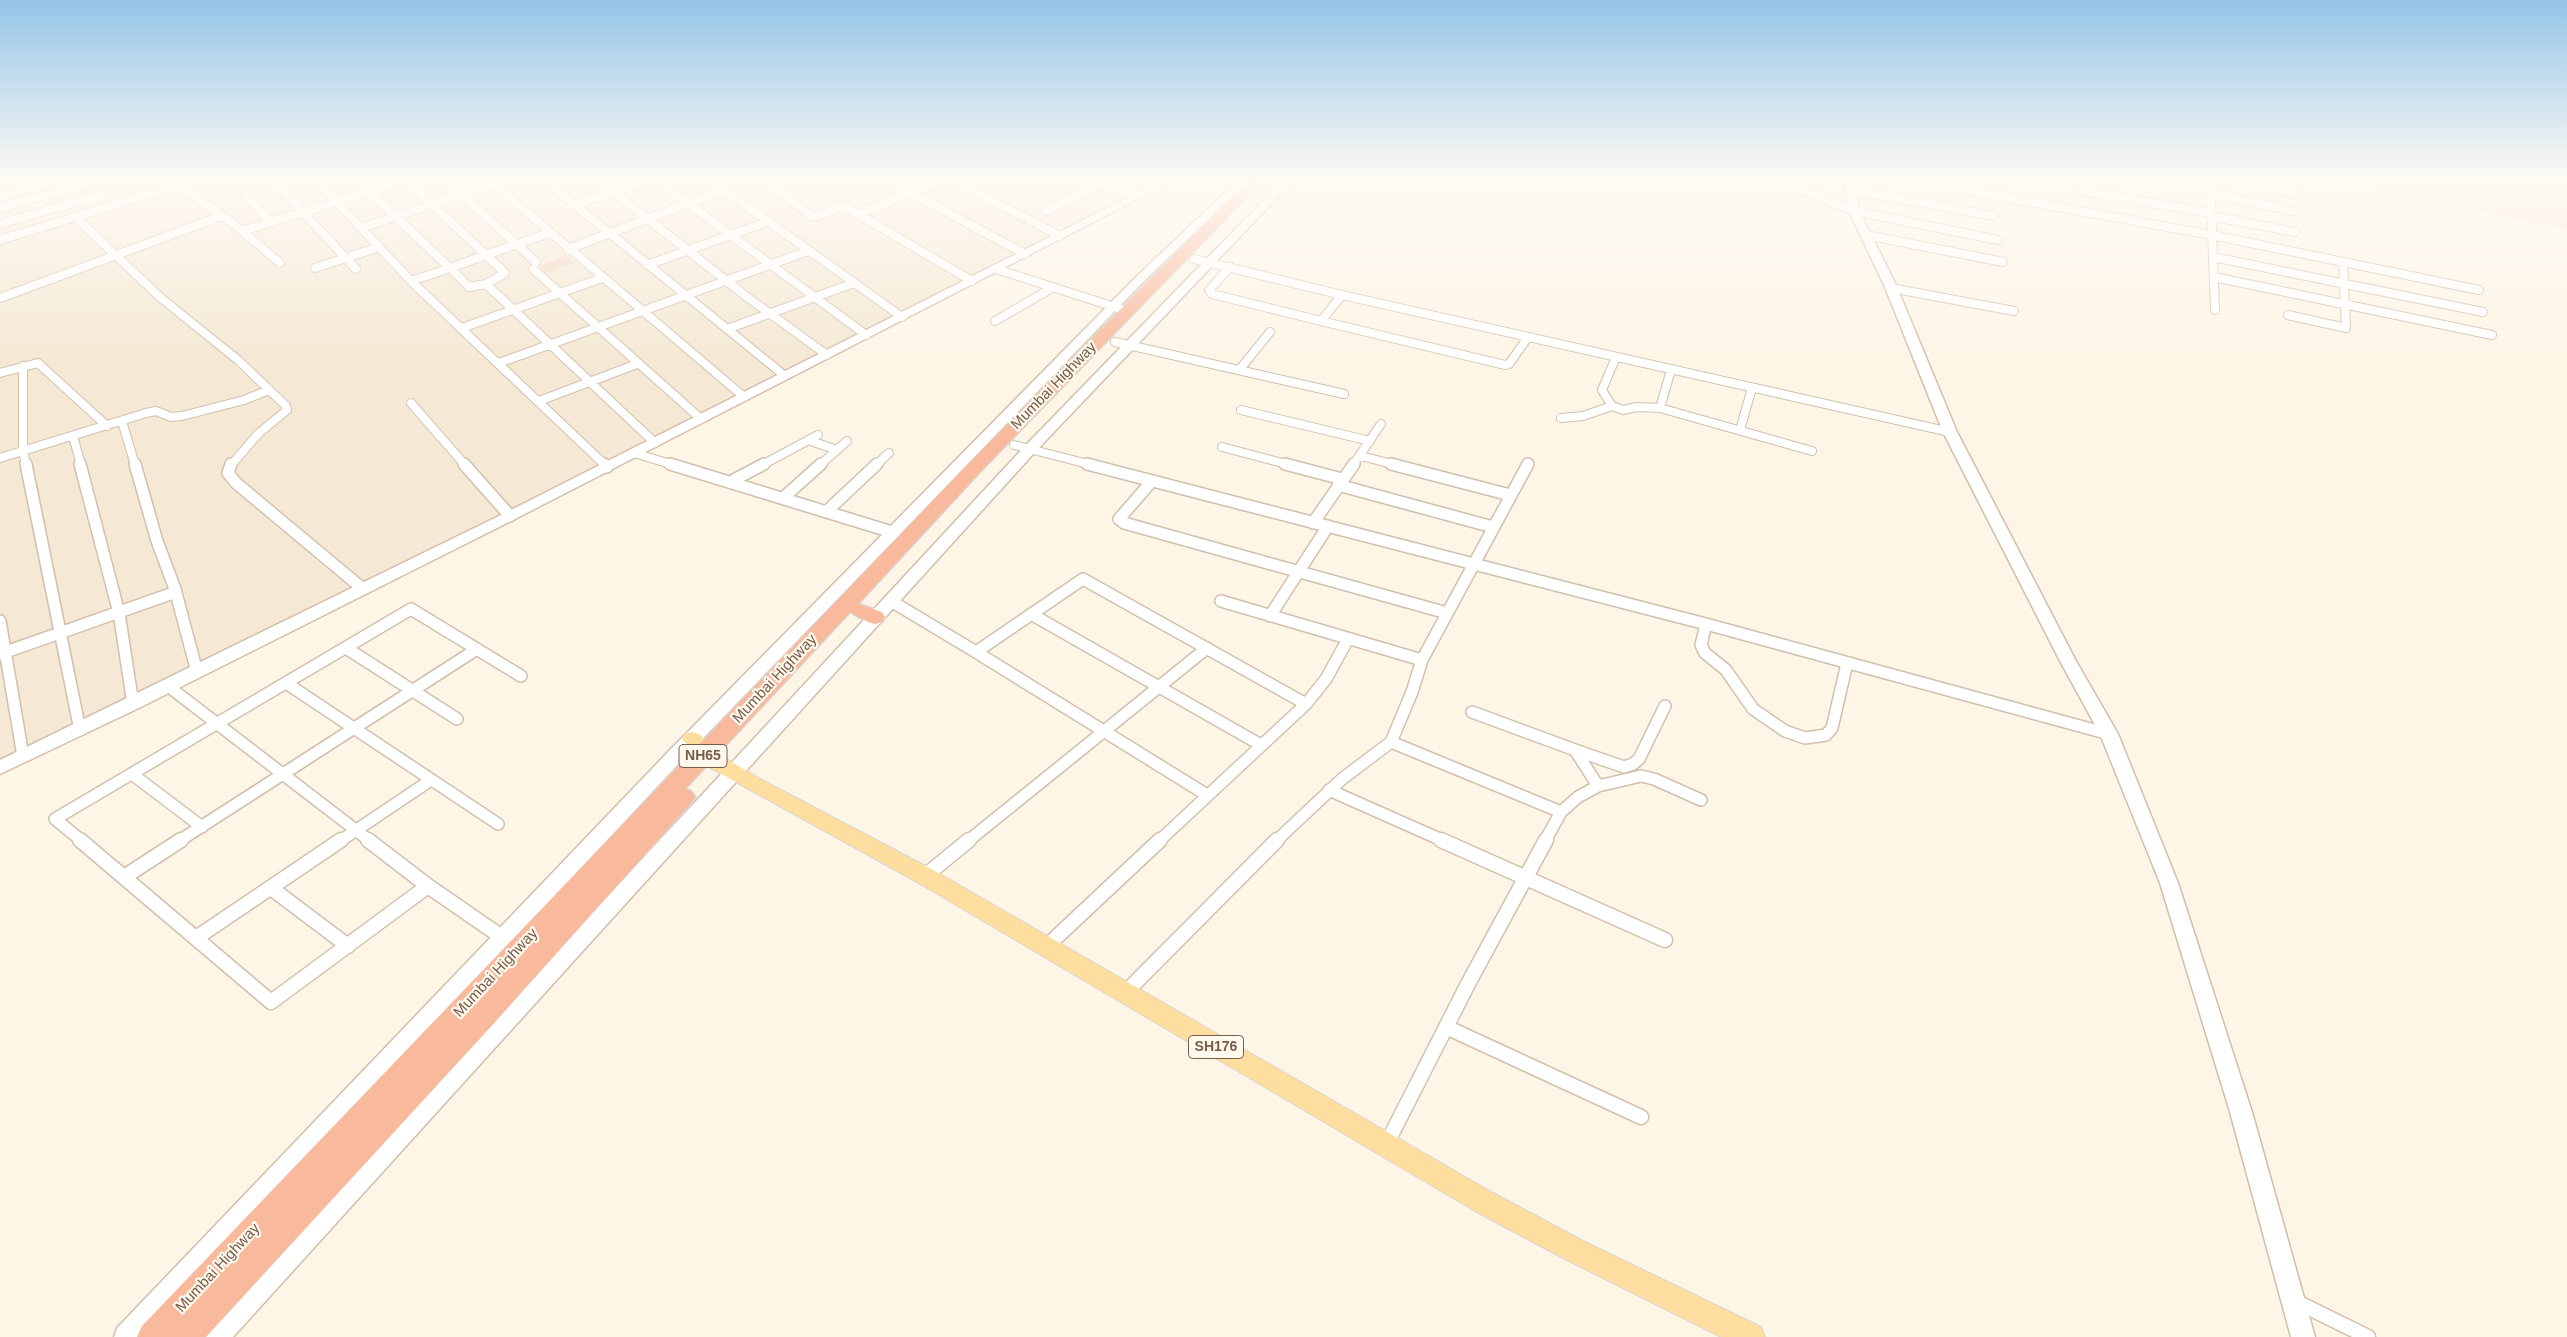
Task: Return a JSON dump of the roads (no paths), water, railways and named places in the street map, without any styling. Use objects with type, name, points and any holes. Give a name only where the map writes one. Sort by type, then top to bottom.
[{"type":"highway","name":"Mumbai Highway","points":[[185,1337],[480,1020],[712,756],[1120,309],[1192,241]]},
{"type":"highway","name":"Mumbai Highway","points":[[153,1337],[512,943],[867,614],[1022,447],[1219,241]]},
{"type":"main road","name":"SH176","points":[[712,756],[1047,946],[1124,994],[1484,1202],[1574,1250],[1751,1337]]},
{"type":"street","points":[[100,241],[161,298],[238,360],[286,406],[286,410],[259,432],[232,461],[228,472],[236,483],[363,589]]},
{"type":"street","points":[[0,298],[99,264],[114,255],[152,241]]},
{"type":"street","points":[[254,241],[280,263]]},
{"type":"street","points":[[331,241],[356,269]]},
{"type":"street","points":[[374,241],[411,281],[607,467]]},
{"type":"street","points":[[423,241],[469,287],[486,284],[505,273],[472,241]]},
{"type":"street","points":[[514,241],[558,294],[700,419]]},
{"type":"street","points":[[411,281],[525,241]]},
{"type":"street","points":[[559,241],[744,397]]},
{"type":"street","points":[[568,249],[588,241]]},
{"type":"street","points":[[617,241],[785,376]]},
{"type":"street","points":[[677,241],[770,314],[827,355]]},
{"type":"street","points":[[647,265],[713,241]]},
{"type":"street","points":[[735,241],[866,335]]},
{"type":"street","points":[[795,241],[902,317]]},
{"type":"street","points":[[905,241],[972,281]]},
{"type":"street","points":[[1002,241],[1025,254]]},
{"type":"street","points":[[0,768],[133,704],[510,516],[1050,241]]},
{"type":"street","points":[[217,1337],[712,756],[892,532],[1120,309],[1185,241]]},
{"type":"street","points":[[1202,261],[1223,241]]},
{"type":"street","points":[[1869,241],[1891,288],[1950,432],[2068,661],[2109,734],[2170,883],[2241,1112],[2303,1337]]},
{"type":"street","points":[[1894,241],[2003,262]]},
{"type":"street","points":[[2212,241],[2215,310]]},
{"type":"street","points":[[2243,241],[2479,290]]},
{"type":"street","points":[[315,268],[379,247]]},
{"type":"street","points":[[499,364],[808,250]]},
{"type":"street","points":[[2213,257],[2484,312]]},
{"type":"street","points":[[1202,261],[1342,295],[1950,432]]},
{"type":"street","points":[[2288,315],[2346,328],[2343,262]]},
{"type":"street","points":[[1230,267],[1209,290],[1212,294],[1505,365],[1509,364],[1528,337]]},
{"type":"street","points":[[996,269],[1120,309]]},
{"type":"street","points":[[462,328],[602,278]]},
{"type":"street","points":[[2214,278],[2492,335]]},
{"type":"street","points":[[727,329],[854,283]]},
{"type":"street","points":[[486,284],[655,443]]},
{"type":"street","points":[[994,321],[1052,288]]},
{"type":"street","points":[[1891,288],[2014,311]]},
{"type":"street","points":[[1321,321],[1342,295]]},
{"type":"street","points":[[1240,369],[1270,332]]},
{"type":"street","points":[[1123,343],[1344,394]]},
{"type":"street","points":[[1612,406],[1602,390],[1616,357]]},
{"type":"street","points":[[0,373],[38,363],[107,426]]},
{"type":"street","points":[[539,401],[637,364]]},
{"type":"street","points":[[23,366],[23,450],[62,634],[80,730]]},
{"type":"street","points":[[1660,408],[1671,370]]},
{"type":"street","points":[[1740,430],[1752,388]]},
{"type":"street","points":[[0,458],[156,411],[171,416],[182,416],[244,400],[269,390]]},
{"type":"street","points":[[411,403],[510,516]]},
{"type":"street","points":[[1561,418],[1583,416],[1612,406],[1624,410],[1637,407],[1660,408],[1812,451]]},
{"type":"street","points":[[1241,410],[1370,441]]},
{"type":"street","points":[[122,421],[157,541],[176,592],[197,672]]},
{"type":"street","points":[[1314,522],[1382,424]]},
{"type":"street","points":[[730,482],[818,434]]},
{"type":"street","points":[[73,436],[106,569],[119,613],[133,704]]},
{"type":"street","points":[[808,440],[838,450]]},
{"type":"street","points":[[784,498],[847,441]]},
{"type":"street","points":[[867,614],[891,601],[1022,447],[1706,624],[2109,734]]},
{"type":"street","points":[[1222,447],[1493,527]]},
{"type":"street","points":[[634,453],[892,532]]},
{"type":"street","points":[[827,511],[889,453]]},
{"type":"street","points":[[1361,456],[1510,495]]},
{"type":"street","points":[[1124,994],[1329,790],[1391,742],[1412,692],[1422,660],[1528,463]]},
{"type":"street","points":[[1152,480],[1119,519],[1124,523],[1447,613]]},
{"type":"street","points":[[1270,616],[1328,526]]},
{"type":"street","points":[[976,652],[1083,579],[1306,704]]},
{"type":"street","points":[[3,653],[62,634],[176,592]]},
{"type":"street","points":[[891,601],[1207,795]]},
{"type":"street","points":[[1221,602],[1422,660]]},
{"type":"street","points":[[428,886],[272,1002],[55,819],[411,609],[520,676]]},
{"type":"street","points":[[1031,614],[1261,746]]},
{"type":"street","points":[[0,621],[3,653],[23,756]]},
{"type":"street","points":[[1706,624],[1701,645],[1705,653],[1726,670],[1753,709],[1785,730],[1804,738],[1826,735],[1832,728],[1847,663]]},
{"type":"street","points":[[1047,946],[1306,704],[1326,680],[1348,639]]},
{"type":"street","points":[[346,648],[457,719]]},
{"type":"street","points":[[925,876],[1207,648]]},
{"type":"street","points":[[124,877],[477,649]]},
{"type":"street","points":[[286,683],[498,824]]},
{"type":"street","points":[[126,1337],[512,943],[428,886],[168,686]]},
{"type":"street","points":[[1472,712],[1612,764],[1624,766],[1634,764],[1639,759],[1665,706]]},
{"type":"street","points":[[1391,742],[1561,812]]},
{"type":"street","points":[[1574,750],[1598,786]]},
{"type":"street","points":[[132,774],[202,827]]},
{"type":"street","points":[[1386,1145],[1446,1027],[1561,812],[1578,798],[1598,786],[1641,776],[1654,779],[1701,800]]},
{"type":"street","points":[[196,938],[431,780]]},
{"type":"street","points":[[1329,790],[1665,940]]},
{"type":"street","points":[[271,888],[348,946]]},
{"type":"street","points":[[1446,1027],[1641,1117]]},
{"type":"street","points":[[2293,1300],[2368,1337]]}]
